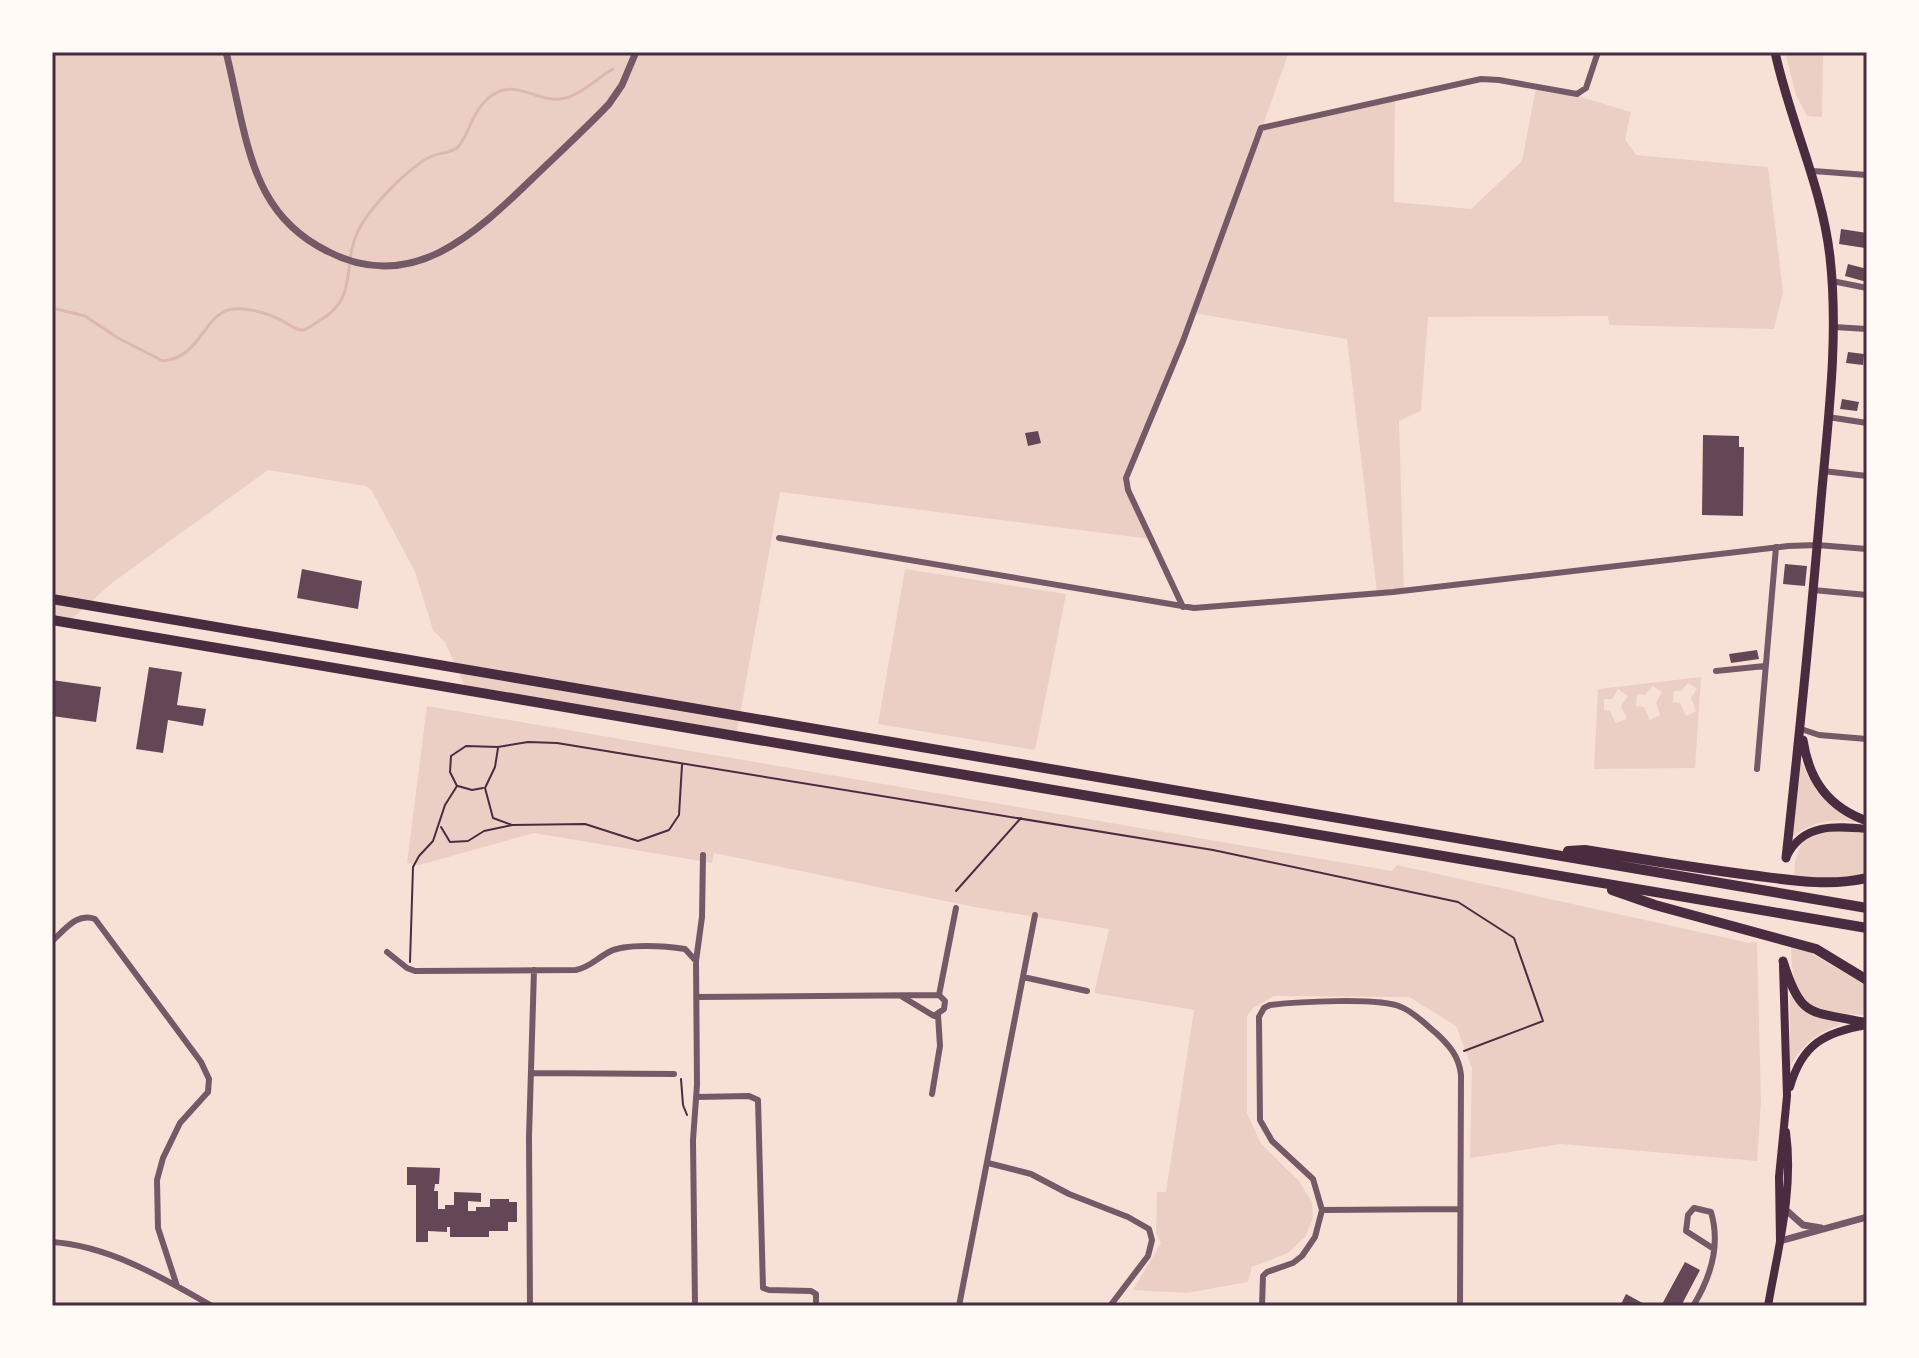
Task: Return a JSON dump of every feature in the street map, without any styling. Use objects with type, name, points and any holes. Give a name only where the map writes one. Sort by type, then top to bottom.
[{"type":"highway","points":[[52,599],[1867,908]]},
{"type":"highway","points":[[52,620],[1867,928]]},
{"type":"highway","points":[[1554,853],[1585,850],[1706,870],[1815,883],[1867,878]]},
{"type":"highway","points":[[1587,881],[1655,905],[1816,949],[1867,980]]},
{"type":"main road","points":[[1775,52],[1813,171],[1827,236],[1834,327],[1801,729],[1786,858]]},
{"type":"main road","points":[[1801,729],[1806,758],[1822,791],[1837,807],[1867,821]]},
{"type":"main road","points":[[1786,858],[1796,841],[1811,832],[1831,828],[1867,829]]},
{"type":"main road","points":[[1783,961],[1794,994],[1806,1007],[1825,1015],[1867,1024]]},
{"type":"main road","points":[[1780,1241],[1778,1187],[1787,1096],[1783,961]]},
{"type":"main road","points":[[1787,1096],[1796,1066],[1812,1046],[1837,1032],[1867,1024]]},
{"type":"main road","points":[[1768,1306],[1786,1210],[1788,1149],[1785,1127]]},
{"type":"street","points":[[226,52],[249,149],[265,191],[290,225],[335,255],[365,264],[389,266],[419,260],[448,249],[472,233],[605,108],[622,85],[636,52]]},
{"type":"street","points":[[1184,607],[1128,490],[1126,478],[1183,341],[1261,128],[1481,79],[1568,94],[1580,93],[1587,86],[1598,52]]},
{"type":"street","points":[[1813,171],[1867,175]]},
{"type":"street","points":[[1832,281],[1867,288]]},
{"type":"street","points":[[1834,327],[1867,329]]},
{"type":"street","points":[[1828,417],[1867,423]]},
{"type":"street","points":[[1823,471],[1867,476]]},
{"type":"street","points":[[779,538],[1184,607],[1393,592],[1776,547],[1817,545],[1867,549]]},
{"type":"street","points":[[1757,769],[1776,547]]},
{"type":"street","points":[[1813,590],[1867,595]]},
{"type":"street","points":[[1716,671],[1765,666]]},
{"type":"street","points":[[1801,729],[1824,736],[1867,739]]},
{"type":"street","points":[[695,1306],[693,1149],[696,961],[702,917],[703,855]]},
{"type":"street","points":[[899,995],[927,1014],[938,1015],[943,1011],[945,1003],[939,995],[956,908]]},
{"type":"street","points":[[959,1306],[1035,915]]},
{"type":"street","points":[[52,941],[80,918],[87,916],[95,919],[208,1075],[208,1092],[185,1116],[176,1131],[157,1180],[158,1228],[177,1286]]},
{"type":"street","points":[[387,952],[410,969],[581,969],[610,951],[635,947],[681,948],[691,952],[696,961]]},
{"type":"street","points":[[530,1306],[534,970]]},
{"type":"street","points":[[1023,977],[1087,991]]},
{"type":"street","points":[[697,997],[939,995]]},
{"type":"street","points":[[1262,1306],[1263,1276],[1302,1256],[1318,1232],[1322,1210],[1313,1179],[1272,1141],[1260,1120],[1259,1017],[1264,1008],[1275,1005],[1321,1002],[1394,1004],[1419,1019],[1441,1038],[1457,1058],[1461,1075],[1460,1306]]},
{"type":"street","points":[[932,1094],[940,1046],[938,1015]]},
{"type":"street","points":[[531,1073],[674,1074]]},
{"type":"street","points":[[696,1097],[749,1096],[758,1100],[763,1288],[811,1291],[816,1294],[816,1306]]},
{"type":"street","points":[[988,1163],[1031,1174],[1147,1228],[1152,1236],[1148,1256],[1110,1306]]},
{"type":"street","points":[[1693,1306],[1710,1277],[1714,1249],[1712,1214],[1703,1208],[1694,1208],[1688,1215],[1686,1231],[1714,1249]]},
{"type":"street","points":[[1322,1210],[1459,1209]]},
{"type":"street","points":[[1786,1210],[1803,1225],[1828,1228]]},
{"type":"street","points":[[1780,1241],[1867,1217]]},
{"type":"street","points":[[52,1242],[114,1256],[212,1306]]},
{"type":"path","points":[[485,788],[472,790],[457,786],[450,772],[451,756],[466,746],[557,743],[1213,850],[1458,902],[1514,938],[1543,1021],[1465,1050],[1457,1058]]},
{"type":"path","points":[[492,829],[493,818],[485,788],[495,767],[498,747]]},
{"type":"path","points":[[440,826],[450,842],[468,841],[484,831],[512,825],[585,824],[638,841],[669,830],[679,815],[682,765]]},
{"type":"path","points":[[410,969],[413,867],[433,841],[445,805],[457,786]]},
{"type":"path","points":[[956,891],[1022,817]]},
{"type":"path","points":[[493,818],[512,825]]},
{"type":"path","points":[[674,1074],[681,1078],[684,1085],[683,1105],[687,1115]]},
{"type":"shaded area","points":[[52,52],[1289,52],[1262,128],[1395,99],[1394,202],[1471,209],[1522,161],[1536,87],[1631,112],[1625,139],[1636,155],[1768,167],[1783,292],[1774,329],[1609,325],[1608,316],[1428,317],[1421,411],[1399,421],[1404,591],[1377,593],[1347,339],[1193,313],[1126,481],[1151,539],[780,492],[736,737],[467,691],[445,642],[433,630],[415,572],[372,491],[366,486],[268,470],[112,583],[67,623],[52,620]]},
{"type":"shaded area","points":[[1785,52],[1823,52],[1822,117],[1807,116],[1796,95]]},
{"type":"shaded area","points":[[905,569],[1066,594],[1035,750],[878,724]]},
{"type":"shaded area","points":[[1701,677],[1695,768],[1594,769],[1598,689]],"holes":[[[1688,683],[1697,689],[1691,698],[1696,711],[1686,716],[1680,703],[1673,702],[1674,691],[1681,691]],[[1653,686],[1662,692],[1656,703],[1660,715],[1650,720],[1644,707],[1636,706],[1637,694],[1645,695]],[[1618,689],[1628,696],[1621,706],[1627,719],[1616,723],[1610,711],[1604,710],[1604,699],[1612,699]]]},
{"type":"shaded area","points":[[427,706],[1392,871],[1397,865],[1749,943],[1757,942],[1761,1102],[1757,1161],[1561,1144],[1470,1158],[1472,1068],[1456,1026],[1409,997],[1274,996],[1253,1008],[1247,1016],[1247,1113],[1261,1144],[1299,1181],[1312,1202],[1313,1218],[1305,1237],[1288,1253],[1252,1267],[1248,1282],[1187,1293],[1133,1290],[1161,1243],[1156,1233],[1157,1192],[1166,1192],[1194,1010],[1094,993],[1109,929],[974,907],[714,853],[712,863],[534,833],[419,865],[407,863]]},
{"type":"shaded area","points":[[1801,761],[1824,800],[1862,824],[1826,822],[1808,827],[1792,838]]},
{"type":"shaded area","points":[[1824,831],[1867,833],[1867,874],[1852,879],[1794,878],[1795,861],[1802,841]]},
{"type":"shaded area","points":[[1791,946],[1809,952],[1867,986],[1867,1015],[1832,1012],[1808,1003],[1795,983]]},
{"type":"shaded area","points":[[1790,995],[1808,1013],[1842,1024],[1812,1040],[1790,1067]]},
{"type":"building","points":[[1841,229],[1867,233],[1865,248],[1839,244]]},
{"type":"building","points":[[1848,264],[1867,269],[1867,282],[1845,276]]},
{"type":"building","points":[[1848,352],[1864,354],[1863,365],[1846,363]]},
{"type":"building","points":[[1842,399],[1859,402],[1857,411],[1840,409]]},
{"type":"building","points":[[1038,431],[1041,443],[1028,446],[1025,433]]},
{"type":"building","points":[[1703,435],[1739,436],[1739,447],[1744,447],[1743,516],[1702,515]]},
{"type":"building","points":[[1785,564],[1807,566],[1805,586],[1783,584]]},
{"type":"building","points":[[302,569],[362,581],[358,609],[297,598]]},
{"type":"building","points":[[1757,650],[1759,659],[1731,663],[1729,654]]},
{"type":"building","points":[[149,667],[182,672],[177,705],[206,709],[203,726],[168,720],[163,753],[136,749]]},
{"type":"building","points":[[52,680],[101,687],[96,722],[52,716]]},
{"type":"building","points":[[407,1167],[440,1168],[439,1184],[435,1184],[434,1191],[438,1191],[438,1209],[454,1205],[454,1192],[481,1193],[481,1202],[468,1201],[468,1211],[476,1211],[476,1207],[490,1207],[490,1199],[509,1199],[509,1202],[517,1202],[517,1222],[508,1222],[508,1231],[489,1231],[489,1237],[450,1237],[450,1227],[447,1227],[447,1232],[428,1231],[428,1242],[416,1242],[416,1185],[407,1185]]},
{"type":"building","points":[[1685,1262],[1700,1270],[1681,1306],[1661,1306]]},
{"type":"building","points":[[1626,1294],[1648,1306],[1620,1306]]},
{"type":"waterway","points":[[52,308],[85,316],[118,338],[163,361],[185,353],[213,320],[228,310],[255,311],[297,329],[305,329],[332,312],[340,302],[348,280],[353,244],[371,211],[421,163],[433,155],[458,147],[479,108],[491,96],[509,89],[551,99],[567,98],[613,69]]}]
